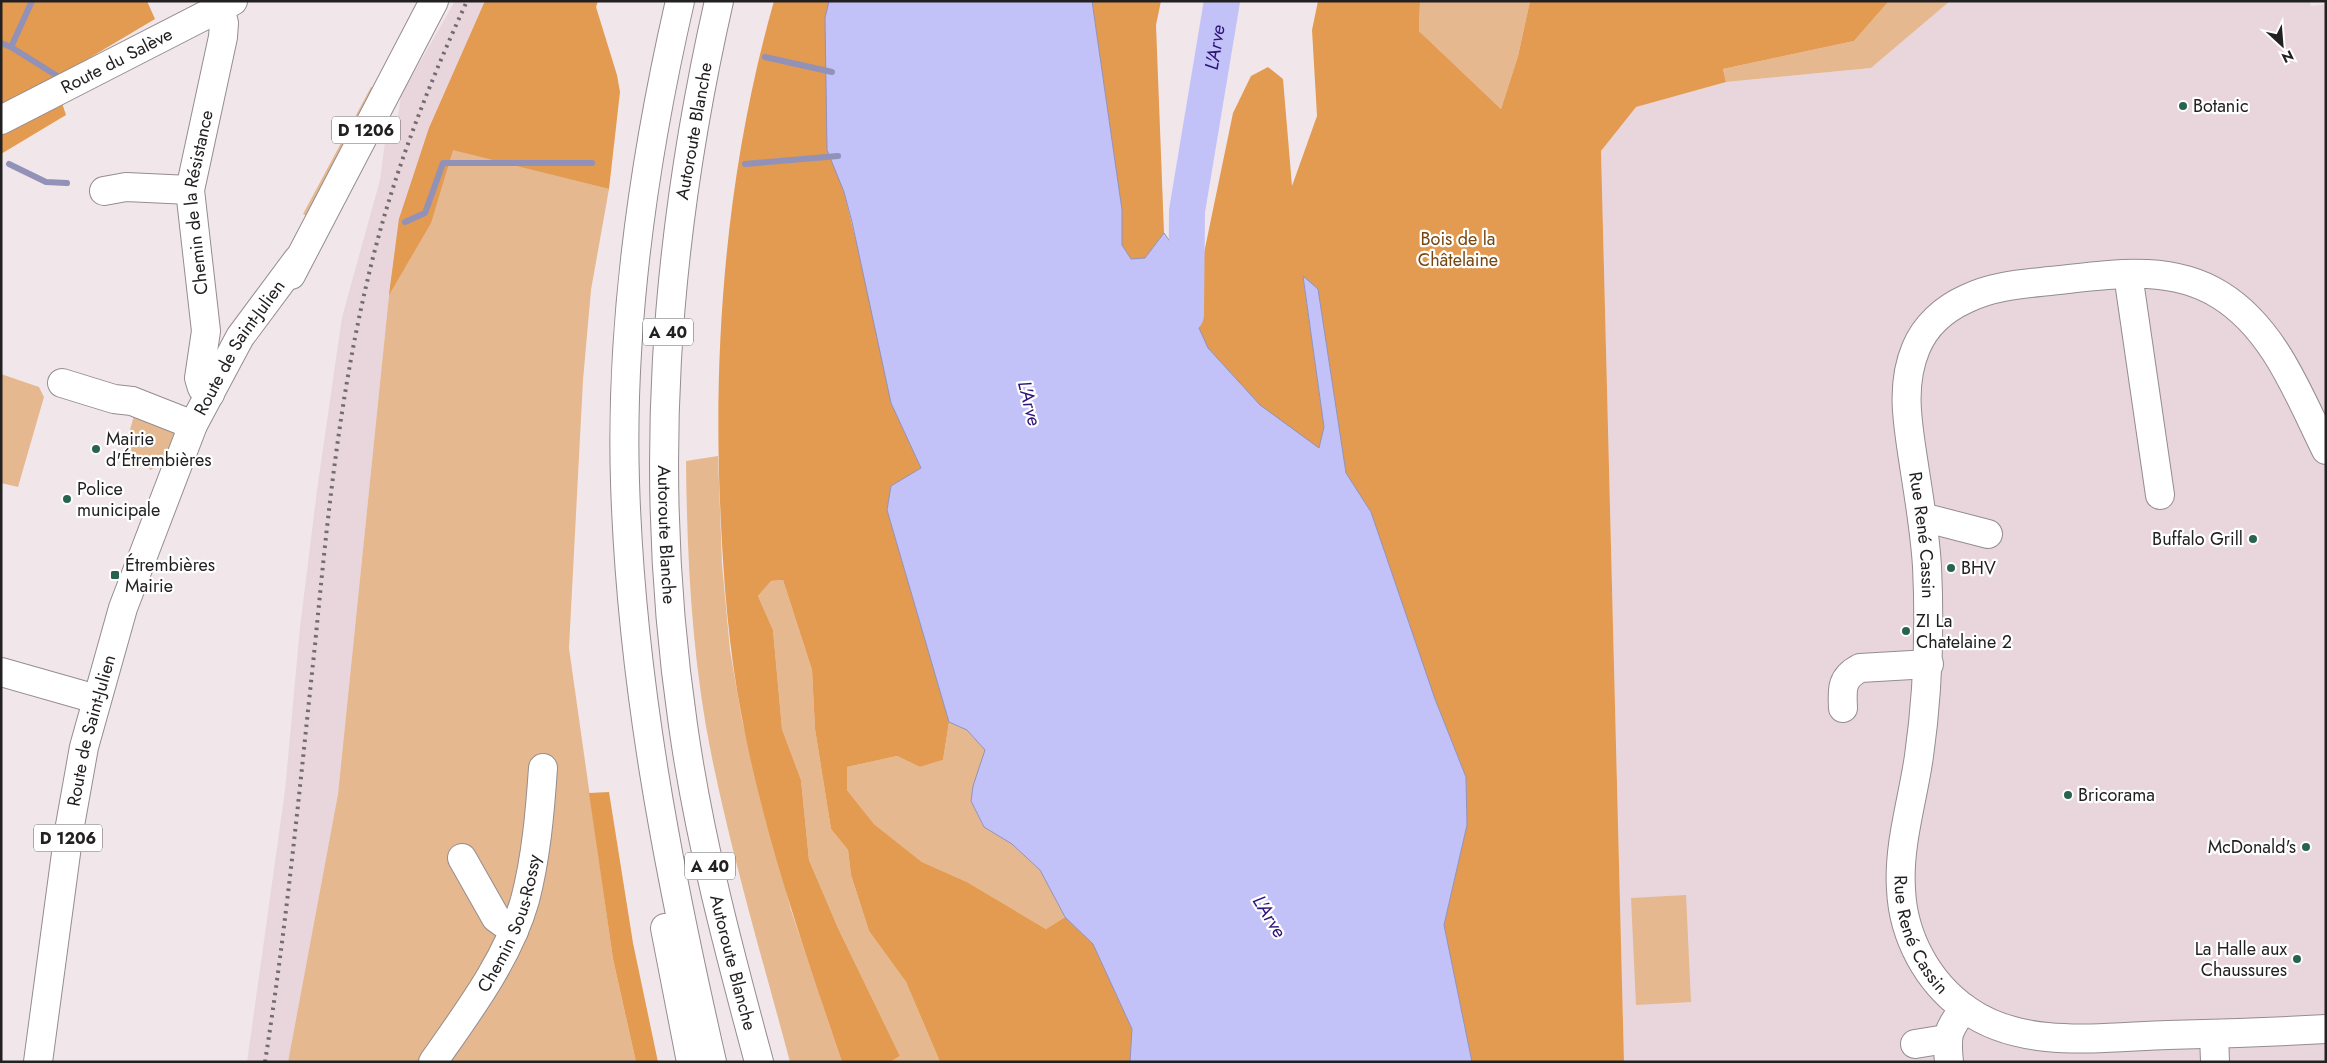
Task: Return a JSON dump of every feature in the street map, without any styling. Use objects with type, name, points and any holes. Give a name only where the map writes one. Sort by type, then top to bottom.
[{"type":"main road","name":"Route de Saint-Julien","points":[[38,1062],[70,824],[84,747],[123,608],[167,496],[201,429],[263,336],[298,259],[434,1]]},
{"type":"main road","name":"Autoroute Blanche","points":[[680,1],[650,151],[630,308],[626,392],[625,480],[630,582],[640,683],[657,797],[700,1010],[714,1062]]},
{"type":"main road","name":"Autoroute Blanche","points":[[719,1],[704,67],[684,174],[674,259],[665,367],[664,517],[675,666],[689,761],[716,896],[759,1062]]},
{"type":"main road","name":"Route du Salève","points":[[1,120],[227,5]]},
{"type":"main road","name":"Chemin de la Résistance","points":[[210,394],[202,388],[199,378],[206,331],[190,190],[223,38],[227,5]]},
{"type":"main road","points":[[104,191],[126,188],[190,190]]},
{"type":"main road","name":"Route de Saint-Julien","points":[[201,429],[210,394],[240,337],[298,259]]},
{"type":"main road","name":"Rue René Cassin","points":[[2326,450],[2284,368],[2267,340],[2251,321],[2223,310],[2193,282],[2148,273],[1996,289],[1976,294],[1955,304],[1936,319],[1924,332],[1912,358],[1907,378],[1906,397],[1927,563],[1929,664],[1919,755],[1905,840],[1901,889],[1906,921],[1920,958],[1937,982],[1964,1008],[1989,1022],[2015,1031],[2043,1047],[2074,1038],[2205,1035],[2326,1029]]},
{"type":"main road","points":[[2128,274],[2160,495]]},
{"type":"main road","points":[[62,383],[114,399],[132,401],[201,429]]},
{"type":"main road","points":[[1922,518],[1988,534]]},
{"type":"main road","points":[[1843,708],[1842,685],[1851,673],[1860,668],[1929,664]]},
{"type":"main road","points":[[1,672],[96,699]]},
{"type":"main road","points":[[640,683],[653,836],[662,908],[691,1062]]},
{"type":"main road","name":"Chemin Sous-Rossy","points":[[432,1062],[501,957],[514,931],[531,873],[543,768]]},
{"type":"main road","points":[[462,858],[496,918],[514,931]]},
{"type":"main road","points":[[1914,1044],[1948,1050],[1948,1031],[1964,1008]]},
{"type":"main road","points":[[2198,1062],[2205,1035]]},
{"type":"main road","points":[[2205,1035],[2215,1062]]},
{"type":"shaded area","points":[[455,1],[485,1],[429,128],[399,219],[389,295],[338,794],[288,1062],[247,1062],[285,790],[300,627],[317,490],[342,317],[380,180],[385,142],[398,117],[401,95]]},
{"type":"shaded area","points":[[485,1],[453,149],[609,189],[591,290],[583,380],[569,648],[613,959],[636,1062],[288,1062],[338,794],[389,295],[399,219],[429,128]]},
{"type":"shaded area","points":[[1420,1],[1530,1],[1518,56],[1501,109],[1419,31]]},
{"type":"shaded area","points":[[1889,1],[1950,1],[1871,68],[1726,82],[1723,69],[1854,41]]},
{"type":"shaded area","points":[[1950,1],[2310,1],[2311,6],[2326,4],[2326,1062],[1624,1062],[1601,151],[1635,107],[1726,82],[1871,68]]},
{"type":"shaded area","points":[[371,87],[376,89],[308,217],[303,214]]},
{"type":"shaded area","points":[[1,374],[39,387],[44,397],[18,487],[1,483]]},
{"type":"shaded area","points":[[136,409],[179,427],[165,464],[150,470],[148,464],[133,469],[131,464],[123,467],[121,460]]},
{"type":"shaded area","points":[[718,456],[722,564],[730,650],[742,720],[791,910],[842,1062],[790,1062],[739,872],[712,758],[695,648],[689,573],[686,461]]},
{"type":"shaded area","points":[[783,580],[812,670],[815,729],[831,829],[848,850],[851,875],[869,931],[906,982],[940,1062],[890,1062],[900,1056],[838,928],[809,860],[801,780],[782,729],[773,630],[758,596],[771,581]]},
{"type":"shaded area","points":[[949,722],[967,730],[985,750],[973,786],[971,801],[984,827],[1012,844],[1040,870],[1065,917],[1046,929],[967,882],[922,862],[874,824],[847,790],[847,767],[897,756],[920,767],[943,760]]},
{"type":"shaded area","points":[[1686,895],[1691,1002],[1636,1005],[1631,898]]},
{"type":"green space","points":[[1,1],[147,1],[155,19],[54,79],[66,115],[1,154]]},
{"type":"green space","points":[[485,1],[598,1],[596,7],[617,75],[620,92],[609,189],[453,150],[431,223],[389,295],[399,219],[429,128]]},
{"type":"green space","points":[[774,1],[829,1],[825,18],[844,192],[871,302],[891,403],[921,468],[891,486],[887,510],[949,722],[943,760],[920,767],[897,756],[847,767],[847,790],[874,824],[922,862],[967,882],[1046,929],[1065,917],[1093,944],[1132,1029],[1130,1062],[940,1062],[906,982],[869,931],[851,875],[848,850],[831,829],[815,729],[812,670],[783,580],[771,581],[758,596],[773,630],[782,729],[801,780],[809,860],[838,928],[900,1056],[890,1062],[842,1062],[799,934],[773,848],[751,762],[737,691],[727,610],[721,529],[718,439],[722,312],[735,186],[758,62]]},
{"type":"green space","points":[[1092,1],[1161,1],[1156,25],[1164,233],[1145,258],[1131,259],[1122,245],[1122,210]]},
{"type":"green space","name":"Bois de la Châtelaine","points":[[1318,1],[1420,1],[1419,31],[1501,109],[1518,56],[1530,1],[1889,1],[1854,41],[1723,69],[1726,82],[1636,107],[1601,151],[1624,1062],[1472,1062],[1444,925],[1467,825],[1466,777],[1435,699],[1371,512],[1346,473],[1318,289],[1303,277],[1324,427],[1319,449],[1260,405],[1208,348],[1194,317],[1198,282],[1233,113],[1251,76],[1268,67],[1283,79],[1292,186],[1317,116],[1312,30]]},
{"type":"green space","points":[[609,792],[633,943],[658,1062],[636,1062],[613,959],[589,793]]},
{"type":"water","points":[[829,1],[1092,1],[1122,210],[1122,245],[1131,259],[1145,258],[1164,233],[1198,282],[1194,317],[1208,348],[1260,405],[1319,448],[1324,427],[1303,276],[1318,289],[1346,473],[1371,512],[1435,699],[1466,777],[1467,825],[1444,925],[1472,1062],[1130,1062],[1132,1029],[1093,944],[1065,917],[1040,870],[1012,844],[984,827],[971,801],[973,786],[985,750],[967,730],[949,722],[887,510],[891,486],[921,468],[891,403],[852,222],[844,192],[827,150],[825,18]]},
{"type":"waterway","points":[[32,1],[11,47],[62,79]]},
{"type":"waterway","name":"L'Arve","points":[[1186,315],[1187,211],[1222,1]]},
{"type":"waterway","points":[[1,43],[11,47]]},
{"type":"waterway","points":[[765,57],[832,72]]},
{"type":"waterway","points":[[745,164],[838,156]]},
{"type":"waterway","points":[[405,222],[425,213],[443,163],[592,163]]},
{"type":"waterway","points":[[9,164],[46,182],[67,183]]},
{"type":"railway","points":[[265,1062],[293,854],[329,507],[349,369],[368,278],[398,172],[437,68],[467,1]]},
{"type":"place","name":"Botanic","points":[[2183,106]]},
{"type":"place","name":"Mairie d'Étrembières","points":[[96,449]]},
{"type":"place","name":"Police municipale","points":[[67,499]]},
{"type":"place","name":"Buffalo Grill","points":[[2253,539]]},
{"type":"place","name":"BHV","points":[[1951,568]]},
{"type":"place","name":"Étrembières Mairie","points":[[115,575]]},
{"type":"place","name":"ZI La Chatelaine 2","points":[[1906,631]]},
{"type":"place","name":"Bricorama","points":[[2068,795]]},
{"type":"place","name":"McDonald's","points":[[2306,847]]},
{"type":"place","name":"La Halle aux Chaussures","points":[[2297,959]]}]
